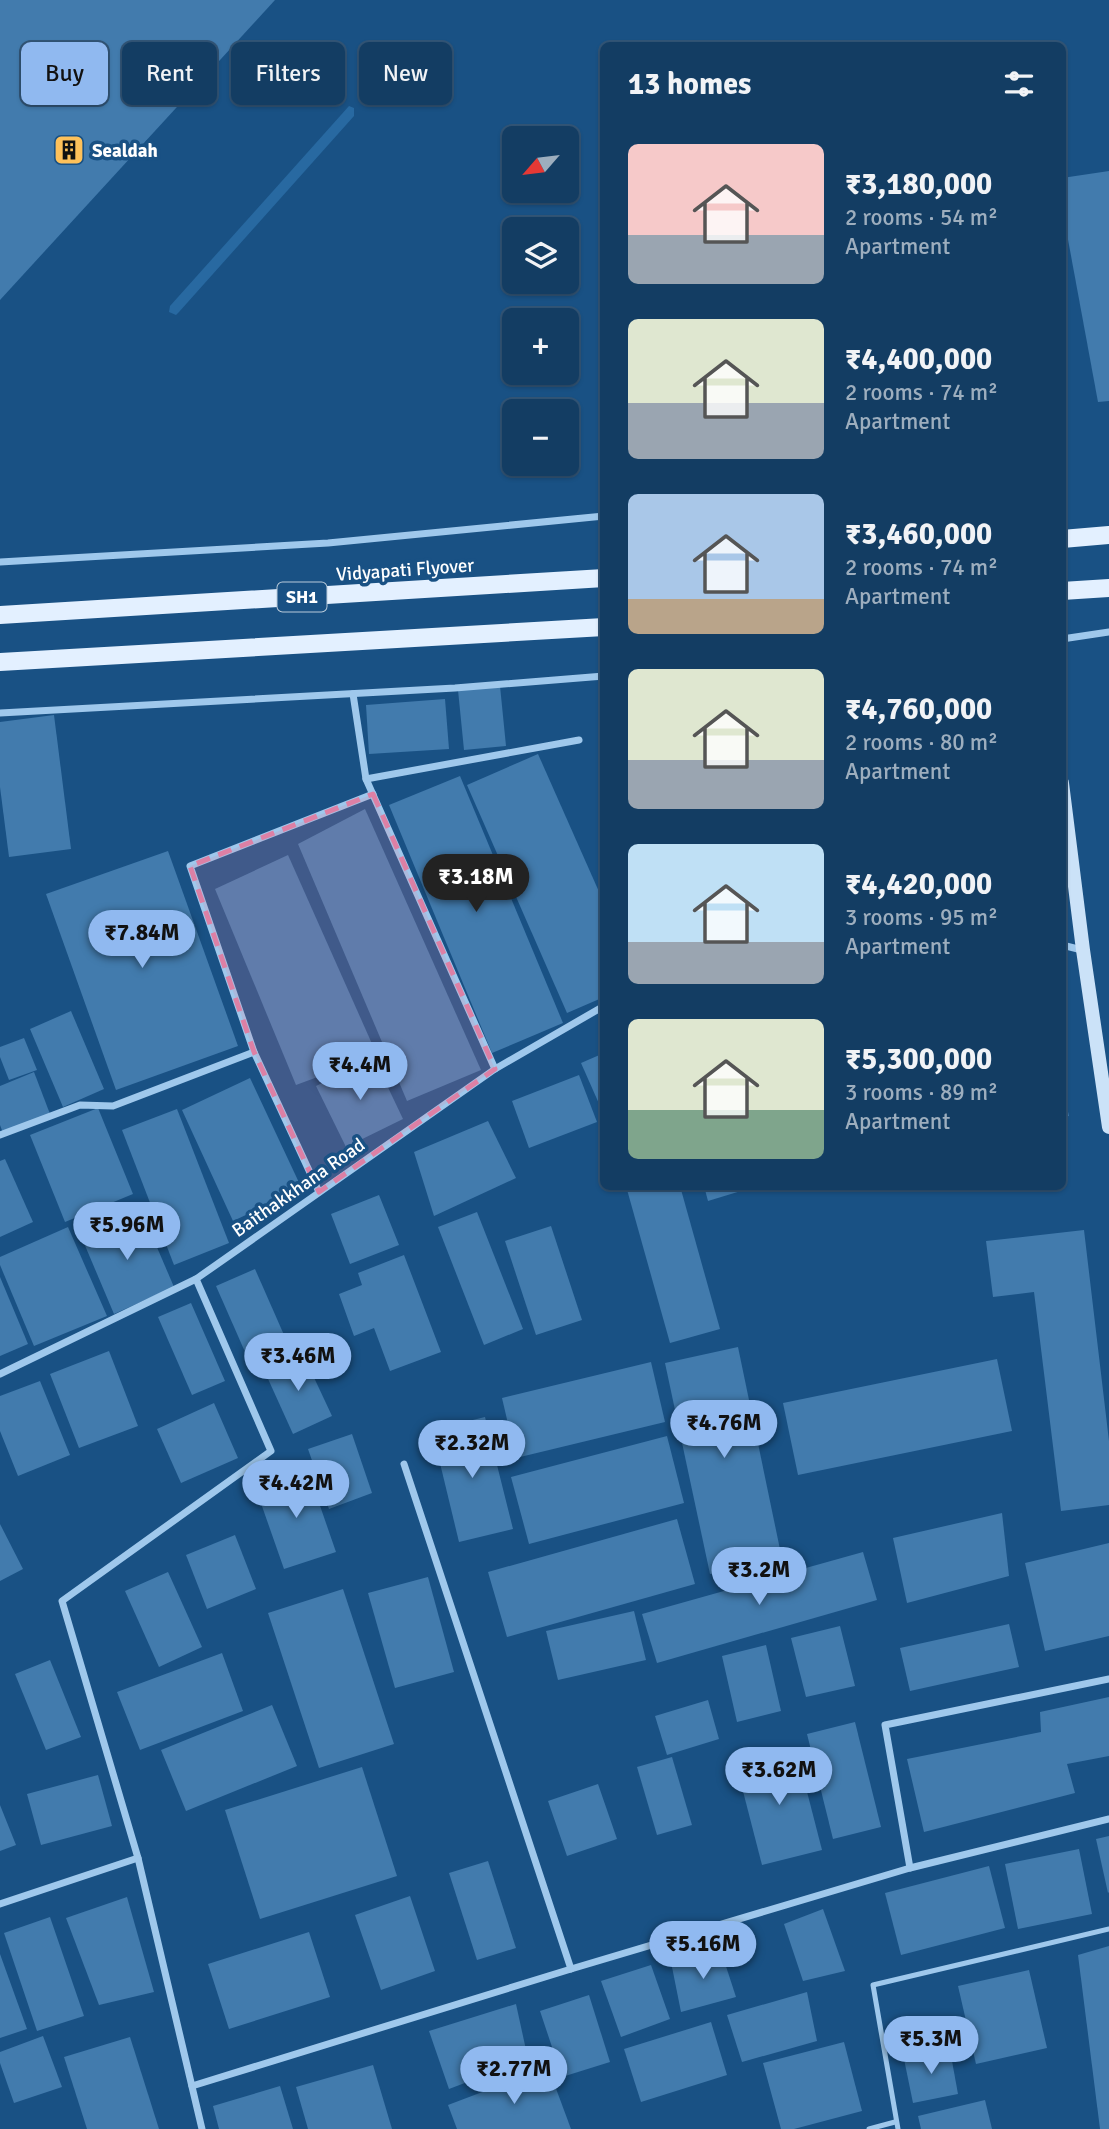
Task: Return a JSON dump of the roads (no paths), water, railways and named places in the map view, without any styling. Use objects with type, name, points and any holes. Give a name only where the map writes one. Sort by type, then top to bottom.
[{"type":"main road","points":[[1066,539],[1109,535]]},
{"type":"main road","name":"Vidyapati Flyover","points":[[0,615],[600,578]]},
{"type":"main road","points":[[1066,591],[1109,588]]},
{"type":"main road","points":[[0,662],[600,627]]},
{"type":"street","points":[[0,562],[328,543],[600,516]]},
{"type":"street","points":[[1066,638],[1109,632]]},
{"type":"street","points":[[0,713],[353,694],[600,676]]},
{"type":"street","points":[[353,694],[366,779],[495,1069]]},
{"type":"street","points":[[366,779],[579,740]]},
{"type":"street","points":[[318,1192],[254,1052],[190,866],[373,794]]},
{"type":"street","points":[[1066,815],[1109,1127]]},
{"type":"street","points":[[1066,946],[1083,950]]},
{"type":"street","name":"Baithakkhana Road","points":[[0,1374],[196,1279],[495,1069],[600,1008]]},
{"type":"street","points":[[0,1135],[80,1105],[113,1106],[254,1052]]},
{"type":"street","points":[[196,1279],[271,1451],[62,1601],[138,1858],[202,2129]]},
{"type":"street","points":[[404,1464],[571,1969]]},
{"type":"street","points":[[910,1868],[885,1725],[1109,1679]]},
{"type":"street","points":[[192,2086],[910,1868],[1109,1819]]},
{"type":"street","points":[[0,1904],[138,1858]]},
{"type":"lane","points":[[898,2129],[873,1985],[1109,1929]]},
{"type":"lane","points":[[869,2129],[895,2122]]},
{"type":"place","name":"Sealdah","points":[[69,150]]}]
